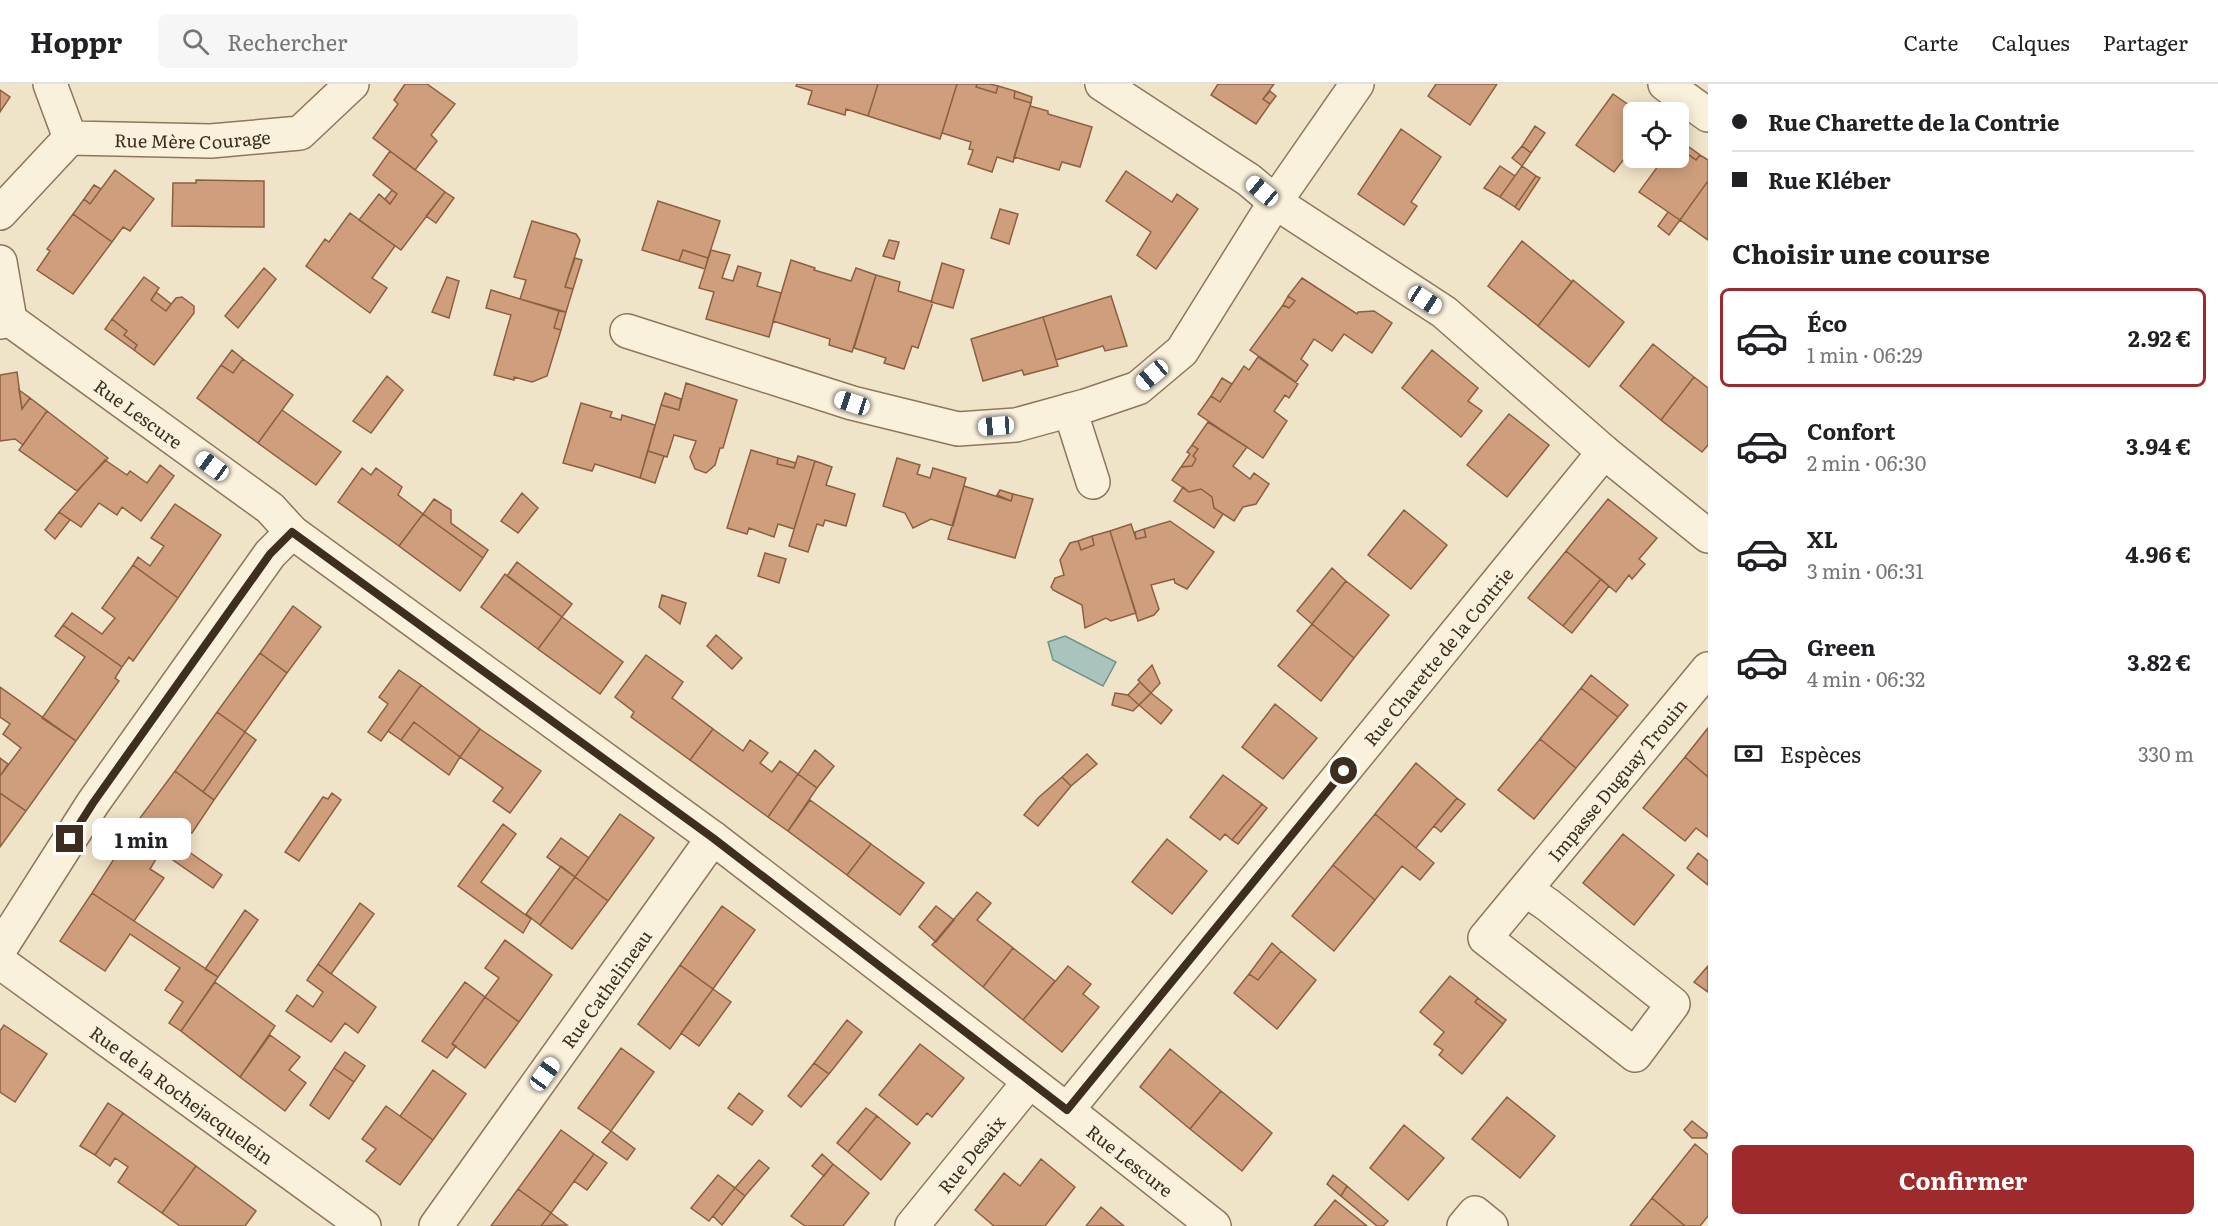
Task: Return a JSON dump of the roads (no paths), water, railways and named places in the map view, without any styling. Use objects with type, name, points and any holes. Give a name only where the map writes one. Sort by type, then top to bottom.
[{"type":"street","points":[[0,213],[70,138],[50,84]]},
{"type":"street","name":"Rue Mère Courage","points":[[70,138],[211,141],[300,133],[352,84]]},
{"type":"street","points":[[1102,84],[1249,180],[1275,202],[1444,312],[1604,452],[1708,536]]},
{"type":"street","points":[[627,331],[852,403],[958,429],[1016,424],[1070,410],[1138,388],[1182,351],[1275,202],[1357,84]]},
{"type":"street","points":[[1665,84],[1708,115]]},
{"type":"street","points":[[0,262],[5,321]]},
{"type":"street","name":"Rue Lescure","points":[[5,321],[270,508],[292,532],[713,838],[1214,1226]]},
{"type":"street","points":[[1070,410],[1094,482]]},
{"type":"street","name":"Rue Charette de la Contrie","points":[[1067,1110],[1604,452]]},
{"type":"street","points":[[0,949],[93,803],[270,554],[292,532]]},
{"type":"street","name":"Impasse Duguay Trouin","points":[[1526,891],[1548,905],[1673,1004],[1635,1055],[1485,938],[1708,669]]},
{"type":"street","name":"Rue Cathelineau","points":[[436,1226],[713,838]]},
{"type":"street","name":"Rue de la Rochejacquelein","points":[[0,962],[364,1226]]},
{"type":"street","name":"Rue Desaix","points":[[912,1226],[1029,1082]]},
{"type":"street","points":[[1464,1226],[1475,1213],[1491,1226]]},
{"type":"water","points":[[1065,636],[1116,662],[1103,686],[1053,660],[1048,642]]}]
